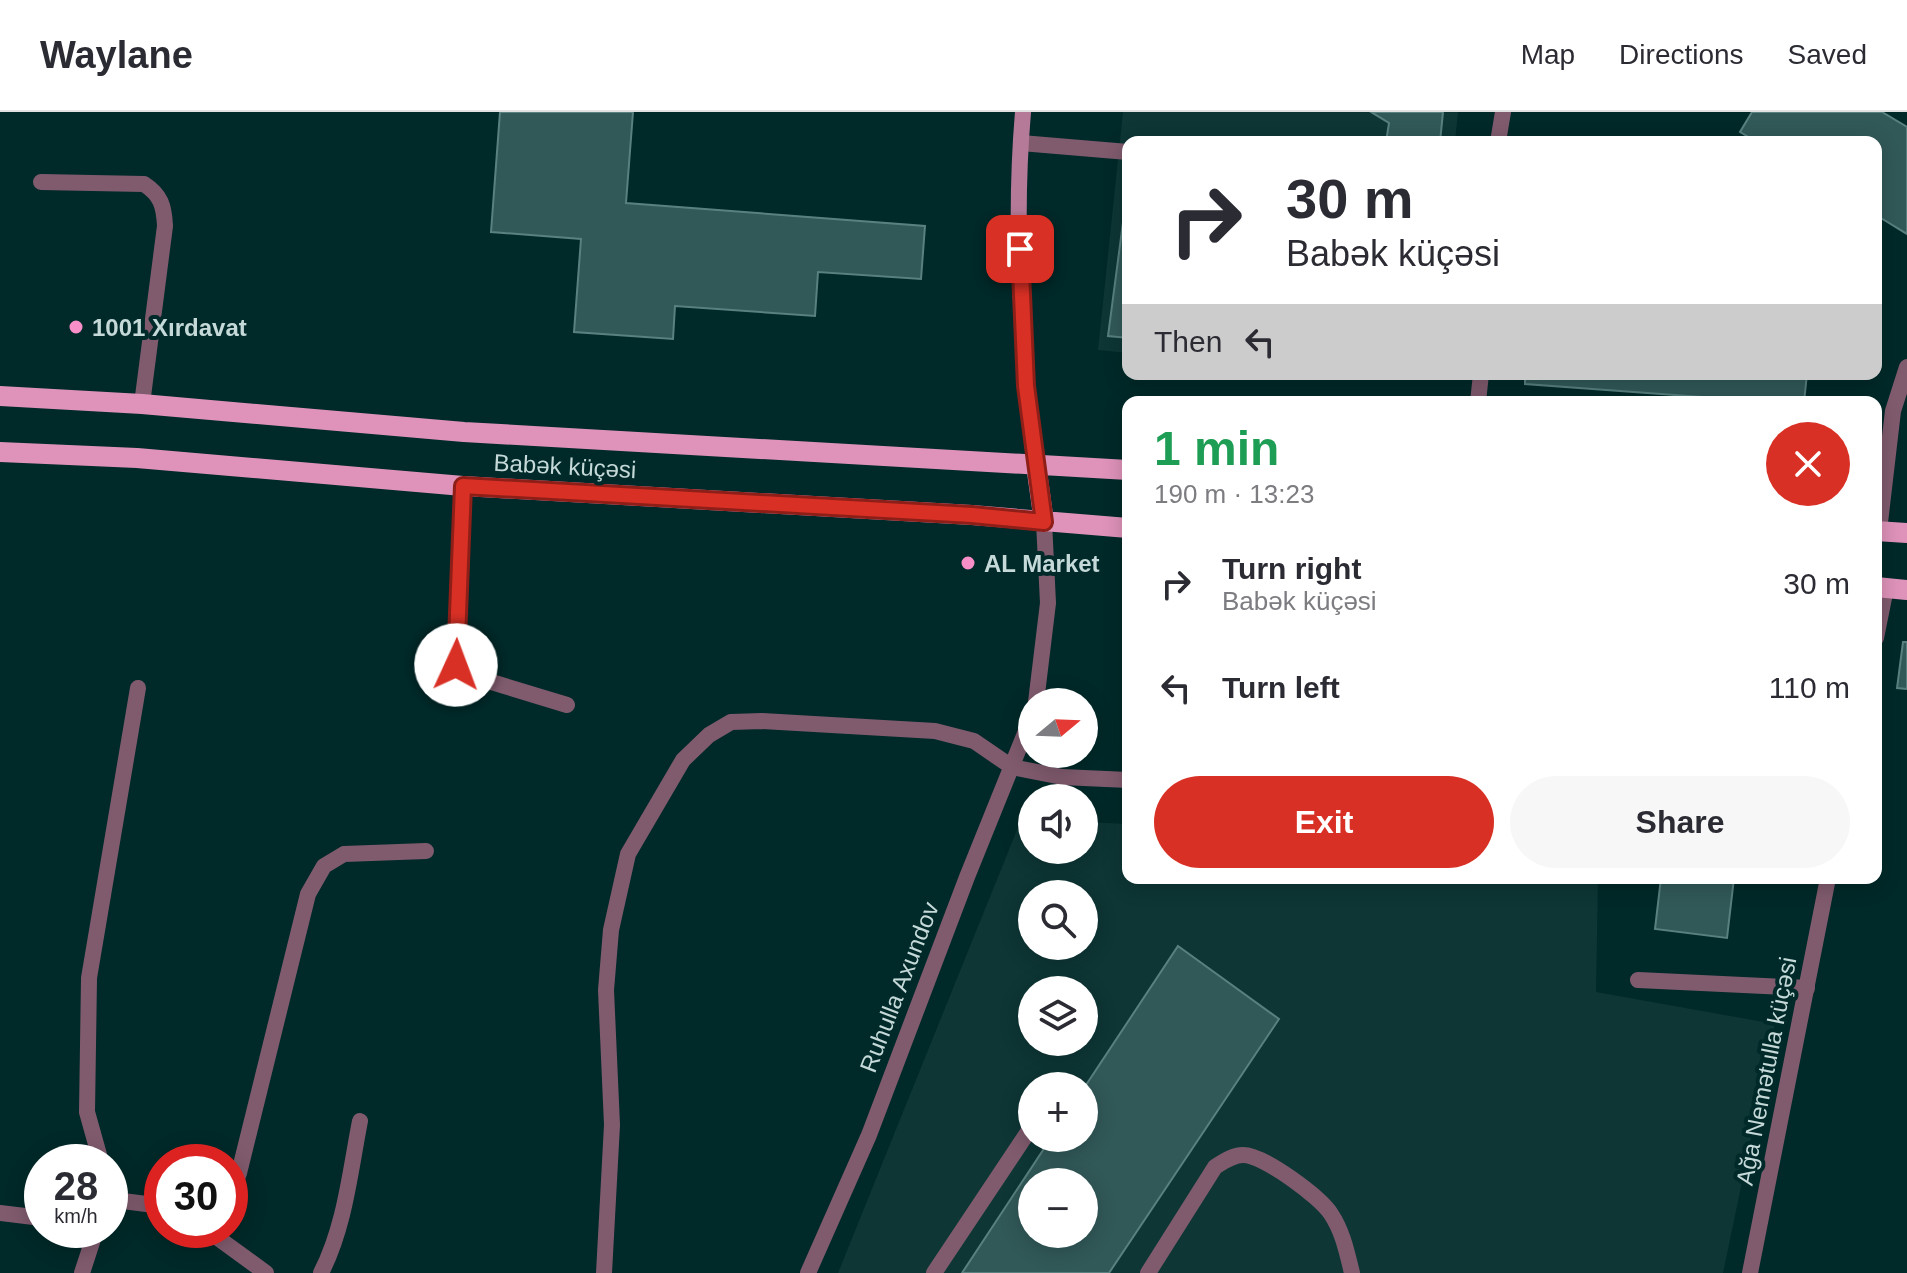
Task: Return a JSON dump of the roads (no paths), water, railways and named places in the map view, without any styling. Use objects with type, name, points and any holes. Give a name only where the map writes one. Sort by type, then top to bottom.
[{"type":"main road","name":"Babək küçəsi","points":[[0,396],[142,404],[464,432],[1122,470]]},
{"type":"main road","name":"Babək küçəsi","points":[[0,452],[137,458],[463,486],[956,514],[1122,528]]},
{"type":"main road","points":[[1036,465],[1044,522]]},
{"type":"main road","points":[[1882,531],[1907,533]]},
{"type":"main road","points":[[1882,587],[1907,590]]},
{"type":"street","points":[[1023,112],[1020,275],[1026,386],[1036,465]]},
{"type":"street","points":[[1499,136],[1503,112]]},
{"type":"street","points":[[1021,143],[1122,151]]},
{"type":"street","points":[[41,182],[144,184],[160,198],[165,226],[142,404]]},
{"type":"street","points":[[1882,499],[1893,411],[1907,367]]},
{"type":"street","points":[[463,486],[456,665],[475,677],[567,705]]},
{"type":"street","points":[[1038,688],[1048,603],[1044,522]]},
{"type":"street","points":[[96,1144],[87,1112],[89,978],[138,688]]},
{"type":"street","points":[[604,1273],[612,1125],[606,990],[611,930],[628,854],[683,760],[709,735],[731,722],[762,721],[935,731],[974,741],[1012,767],[1062,777],[1122,780]]},
{"type":"street","name":"Ruhulla Axundov","points":[[808,1273],[869,1135],[1018,752]]},
{"type":"street","points":[[246,1144],[308,894],[324,866],[344,854],[426,851]]},
{"type":"street","name":"Ağa Nemətulla küçəsi","points":[[1750,1273],[1827,884]]},
{"type":"street","points":[[1638,980],[1807,988]]},
{"type":"street","points":[[321,1273],[332,1252],[339,1227],[360,1121]]},
{"type":"street","points":[[934,1273],[1018,1147]]},
{"type":"street","points":[[1148,1273],[1215,1167],[1228,1158],[1244,1155],[1262,1161],[1317,1198],[1330,1212],[1340,1231],[1352,1273]]},
{"type":"street","points":[[0,1213],[24,1216]]},
{"type":"street","points":[[82,1273],[90,1248]]},
{"type":"street","points":[[234,1248],[266,1273]]},
{"type":"place","name":"1001 Xırdavat","points":[[76,327]]},
{"type":"place","name":"AL Market","points":[[968,563]]}]
